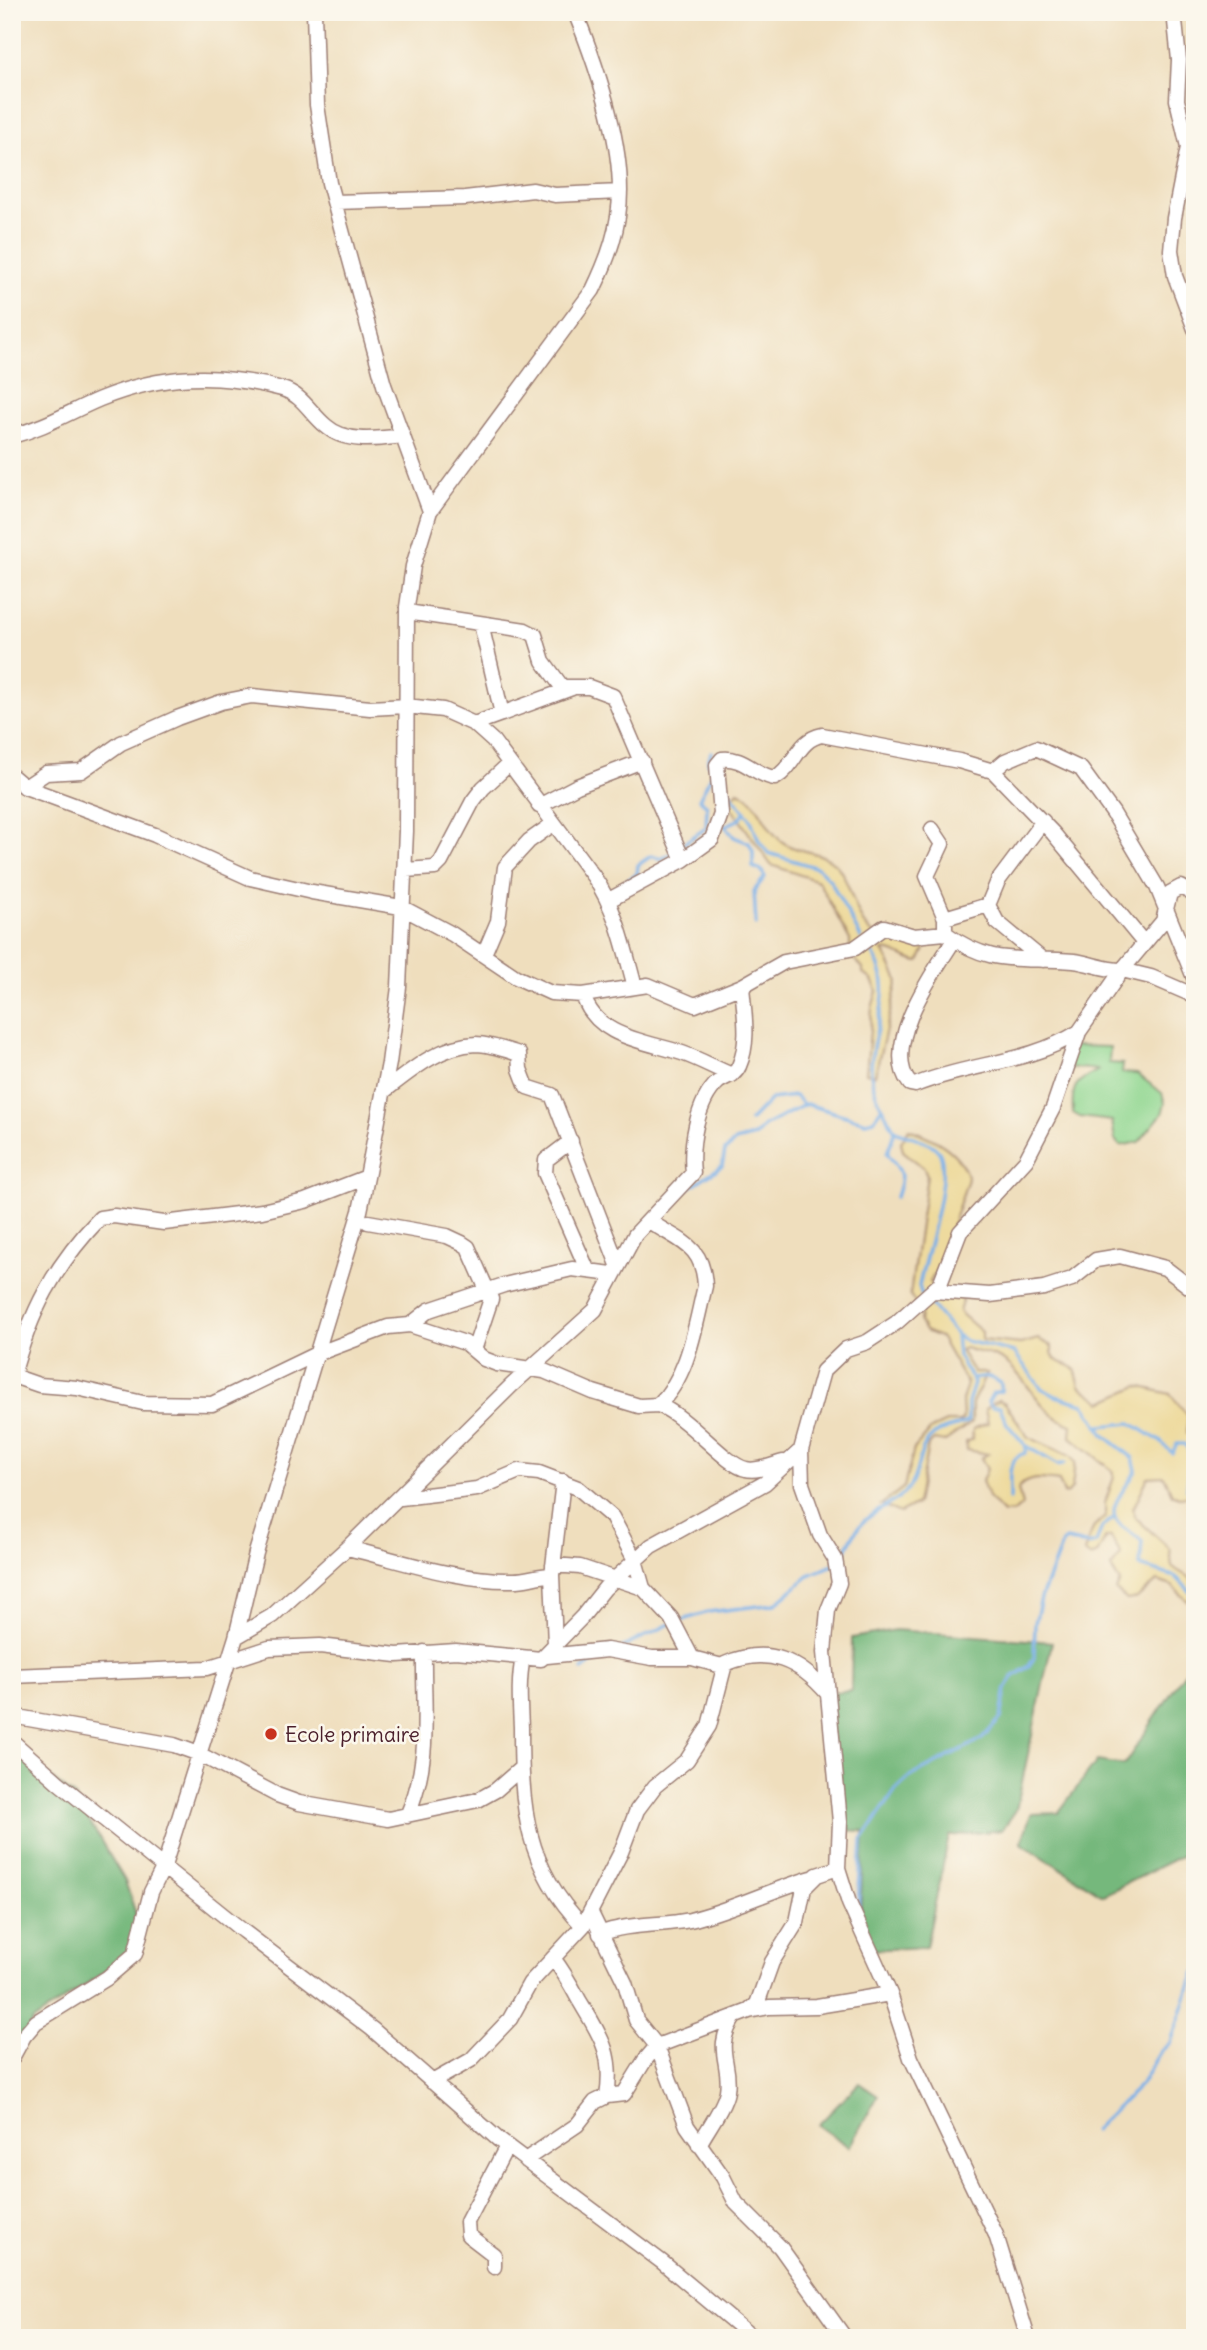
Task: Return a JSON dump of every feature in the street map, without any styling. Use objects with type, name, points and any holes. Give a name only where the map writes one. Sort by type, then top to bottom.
[{"type":"street","points":[[314,12],[317,105],[335,202],[377,362],[430,511]]},
{"type":"street","points":[[12,2058],[24,2036],[36,2022],[107,1978],[135,1954],[151,1892],[164,1866],[229,1661],[256,1553],[314,1355],[360,1211],[383,1092],[399,987],[405,870],[407,612],[412,566],[430,511],[593,290],[609,256],[620,192],[607,113],[594,64],[575,12]]},
{"type":"street","points":[[1174,12],[1179,51],[1177,100],[1188,147],[1174,218],[1171,250],[1175,276],[1195,329]]},
{"type":"street","points":[[335,202],[465,198],[533,190],[555,195],[620,192]]},
{"type":"street","points":[[12,436],[51,425],[111,395],[184,376],[271,386],[297,394],[326,426],[340,435],[378,439],[403,436]]},
{"type":"street","points":[[407,612],[511,626],[535,635],[550,674],[562,687],[589,687],[613,696],[683,860]]},
{"type":"street","points":[[481,624],[502,714]]},
{"type":"street","points":[[474,724],[573,687]]},
{"type":"street","points":[[25,787],[46,773],[80,771],[121,743],[221,702],[252,696],[370,708],[406,706],[443,710],[474,724],[493,741],[609,900],[620,928],[635,986]]},
{"type":"street","points":[[609,900],[683,860],[712,839],[721,814],[717,765],[722,759],[740,762],[763,776],[775,778],[791,764],[798,749],[813,737],[822,735],[950,759],[993,771],[1043,821],[1143,943]]},
{"type":"street","points":[[993,771],[1005,761],[1036,748],[1052,753],[1081,769],[1143,859],[1195,980]]},
{"type":"street","points":[[539,806],[577,786],[642,761]]},
{"type":"street","points":[[405,870],[435,868],[441,862],[482,788],[509,764]]},
{"type":"street","points":[[12,776],[25,787],[155,835],[250,878],[325,895],[401,907],[484,954],[516,977],[551,993],[583,995],[635,986],[657,987],[687,1004],[695,1005],[742,986],[784,962],[855,948],[884,927],[914,936],[948,930],[988,905],[998,881],[1043,821]]},
{"type":"street","points":[[484,954],[498,921],[505,867],[528,841],[553,824]]},
{"type":"street","points":[[932,830],[942,844],[927,876],[948,930],[995,957],[1079,962],[1122,970],[1151,977],[1195,996]]},
{"type":"street","points":[[1028,2338],[996,2235],[911,2058],[890,1994],[849,1903],[838,1868],[840,1822],[824,1652],[828,1610],[839,1583],[835,1559],[820,1535],[802,1484],[801,1450],[822,1371],[846,1349],[867,1342],[896,1323],[940,1284],[960,1232],[1026,1160],[1052,1108],[1079,1031],[1167,912],[1168,896],[1181,887],[1195,895]]},
{"type":"street","points":[[988,905],[997,922],[1043,960]]},
{"type":"street","points":[[948,930],[905,1032],[903,1064],[910,1084],[915,1085],[955,1070],[1029,1056],[1079,1031]]},
{"type":"street","points":[[236,1637],[272,1616],[347,1548],[531,1368],[595,1310],[635,1235],[693,1173],[690,1154],[699,1118],[715,1086],[732,1075],[740,1065],[746,1036],[742,986]]},
{"type":"street","points":[[583,995],[591,1013],[612,1030],[681,1053],[732,1075]]},
{"type":"street","points":[[383,1092],[419,1064],[442,1052],[476,1044],[513,1052],[522,1058],[520,1069],[527,1087],[552,1095],[615,1269]]},
{"type":"street","points":[[571,1142],[546,1160],[545,1173],[587,1269]]},
{"type":"street","points":[[367,1177],[318,1196],[262,1211],[164,1223],[114,1216],[100,1218],[68,1254],[41,1295],[25,1331],[13,1376],[39,1385],[77,1388],[143,1403],[212,1404],[314,1355],[388,1327],[410,1325],[448,1336],[474,1350],[484,1359],[497,1364],[531,1368],[561,1376],[639,1406],[658,1405],[675,1411],[737,1466],[752,1470],[784,1462]]},
{"type":"street","points":[[649,1221],[695,1250],[701,1259],[705,1286],[682,1374],[673,1390],[658,1405]]},
{"type":"street","points":[[368,1222],[458,1240],[468,1247],[491,1299],[474,1350]]},
{"type":"street","points":[[934,1291],[990,1295],[1044,1288],[1072,1279],[1096,1260],[1120,1256],[1165,1268],[1195,1291]]},
{"type":"street","points":[[410,1325],[429,1310],[486,1289],[572,1269],[615,1269]]},
{"type":"street","points":[[551,1650],[614,1578],[651,1546],[765,1483],[784,1462],[801,1450]]},
{"type":"street","points":[[401,1498],[477,1489],[519,1471],[539,1473],[563,1481],[585,1493],[612,1517],[635,1560],[643,1588],[671,1618],[692,1658]]},
{"type":"street","points":[[551,1650],[552,1570],[563,1481]]},
{"type":"street","points":[[347,1548],[487,1578],[517,1580],[552,1570],[580,1567],[643,1588]]},
{"type":"street","points":[[12,1676],[207,1668],[269,1647],[320,1646],[397,1655],[456,1651],[523,1658],[551,1650],[607,1650],[652,1658],[692,1658],[722,1666],[747,1658],[787,1660],[811,1674],[828,1694]]},
{"type":"street","points":[[407,1816],[419,1788],[428,1720],[423,1698],[424,1652]]},
{"type":"street","points":[[523,1658],[520,1769],[525,1815],[548,1881],[559,1901],[583,1926]]},
{"type":"street","points":[[432,2082],[471,2060],[510,2019],[530,1983],[583,1926],[637,1811],[655,1786],[687,1760],[709,1726],[720,1689],[722,1666]]},
{"type":"street","points":[[12,1716],[162,1742],[199,1754],[277,1795],[299,1803],[388,1819],[484,1798],[520,1769]]},
{"type":"street","points":[[12,1741],[164,1866],[372,2029],[507,2146],[662,2262],[753,2338]]},
{"type":"street","points":[[600,1934],[714,1913],[838,1868]]},
{"type":"street","points":[[699,2145],[727,2091],[723,2061],[727,2027],[763,1992],[772,1962],[797,1922],[802,1894],[812,1878]]},
{"type":"street","points":[[591,1913],[625,1983],[636,2020],[657,2046],[687,2126],[723,2178],[736,2203],[780,2247],[845,2338]]},
{"type":"street","points":[[554,1958],[598,2027],[606,2046],[609,2073],[607,2096]]},
{"type":"street","points":[[525,2160],[577,2125],[595,2102],[607,2096],[624,2094],[657,2046],[742,2014],[769,2007],[817,2006],[890,1994]]},
{"type":"street","points":[[494,2267],[495,2255],[468,2235],[467,2222],[507,2146]]},
{"type":"green space","points":[[1074,1046],[1110,1047],[1109,1063],[1123,1064],[1122,1073],[1137,1074],[1162,1093],[1165,1103],[1162,1114],[1139,1142],[1120,1146],[1115,1140],[1112,1121],[1080,1117],[1073,1113],[1076,1086],[1099,1070],[1067,1067]]},
{"type":"green space","points":[[895,1630],[1052,1642],[1016,1810],[1002,1830],[949,1836],[926,1947],[870,1950],[860,1921],[864,1831],[840,1830],[827,1693],[851,1690],[852,1638]]},
{"type":"green space","points":[[1195,1657],[1195,1843],[1189,1852],[1103,1895],[1021,1843],[1031,1814],[1058,1813],[1097,1761],[1124,1765]]},
{"type":"green space","points":[[12,1747],[74,1796],[125,1881],[140,1926],[132,1953],[33,2021],[12,2054]]},
{"type":"green space","points":[[859,2083],[878,2096],[849,2147],[818,2125]]},
{"type":"sand","points":[[738,791],[751,800],[780,840],[794,848],[825,857],[838,867],[868,929],[877,936],[888,939],[893,934],[921,939],[925,949],[919,962],[883,950],[898,980],[875,1075],[866,1073],[872,1008],[877,991],[872,980],[863,973],[863,968],[850,955],[850,940],[818,881],[771,865],[728,803]]},
{"type":"sand","points":[[909,1129],[937,1141],[953,1153],[968,1179],[930,1282],[934,1291],[963,1298],[959,1312],[982,1332],[982,1340],[1021,1344],[1038,1339],[1052,1346],[1056,1360],[1075,1369],[1080,1386],[1102,1402],[1138,1386],[1170,1394],[1188,1416],[1187,1433],[1195,1433],[1195,1495],[1179,1497],[1172,1494],[1164,1476],[1148,1477],[1133,1509],[1135,1517],[1170,1549],[1172,1567],[1195,1581],[1195,1608],[1172,1586],[1157,1581],[1138,1598],[1127,1600],[1116,1591],[1120,1582],[1111,1568],[1121,1555],[1111,1537],[1106,1537],[1097,1554],[1091,1557],[1084,1552],[1094,1526],[1105,1517],[1105,1503],[1114,1477],[1112,1470],[1071,1437],[1072,1425],[1052,1414],[1015,1370],[993,1356],[965,1348],[960,1350],[974,1373],[987,1373],[972,1403],[972,1422],[944,1442],[934,1440],[928,1445],[917,1504],[900,1513],[881,1505],[904,1487],[914,1449],[931,1429],[946,1422],[960,1422],[963,1418],[962,1401],[967,1384],[940,1337],[925,1331],[920,1322],[921,1312],[910,1295],[927,1175],[924,1168],[903,1151],[901,1142]]},
{"type":"sand","points":[[999,1400],[1005,1403],[1028,1437],[1070,1456],[1075,1462],[1072,1488],[1068,1493],[1064,1494],[1059,1481],[1031,1480],[1018,1489],[1022,1505],[1014,1512],[1003,1513],[988,1497],[982,1481],[987,1469],[981,1458],[988,1454],[967,1450],[966,1442],[972,1439],[973,1429],[988,1423],[985,1409]]},
{"type":"waterway","points":[[711,752],[708,761],[711,769]]},
{"type":"waterway","points":[[681,845],[706,828],[707,806],[699,799],[713,772]]},
{"type":"waterway","points":[[724,786],[750,818],[759,841],[768,853],[818,868],[830,880],[861,938]]},
{"type":"waterway","points":[[745,811],[740,819],[725,826],[734,837],[749,843],[753,851],[753,867],[761,870],[765,877],[754,891],[756,925]]},
{"type":"waterway","points":[[612,890],[637,874],[638,865],[651,856],[661,859],[676,851]]},
{"type":"waterway","points":[[869,946],[905,939]]},
{"type":"waterway","points":[[866,944],[877,960],[882,976],[882,1006],[871,1070],[876,1094],[895,1131],[931,1144],[939,1152],[942,1163],[940,1197],[919,1286],[922,1296]]},
{"type":"waterway","points":[[750,1121],[771,1099],[795,1096],[803,1104]]},
{"type":"waterway","points":[[682,1192],[722,1166],[725,1151],[735,1141],[755,1136],[764,1126],[806,1104],[866,1122],[874,1120],[882,1107]]},
{"type":"waterway","points":[[895,1131],[887,1153],[901,1176],[896,1197]]},
{"type":"waterway","points":[[928,1301],[956,1335],[966,1341],[1014,1352],[1041,1388],[1056,1396],[1084,1404],[1105,1436],[1133,1458],[1136,1470],[1119,1496],[1114,1510],[1115,1517],[1119,1524],[1142,1541],[1140,1566],[1176,1577],[1195,1596]]},
{"type":"waterway","points":[[839,1562],[860,1525],[908,1489],[915,1477],[922,1450],[929,1439],[938,1432],[968,1421],[968,1403],[974,1383],[958,1356],[956,1335]]},
{"type":"waterway","points":[[972,1379],[989,1377],[1001,1383],[1001,1391],[993,1393],[988,1402],[992,1407],[1000,1407],[1007,1424],[1026,1446],[1025,1453],[1018,1456],[1011,1466],[1010,1499]]},
{"type":"waterway","points":[[1100,1426],[1131,1423],[1160,1441],[1172,1453],[1177,1444],[1184,1444],[1190,1454],[1187,1489]]},
{"type":"waterway","points":[[1026,1446],[1058,1465],[1065,1463]]},
{"type":"waterway","points":[[858,1907],[862,1840],[896,1790],[910,1777],[982,1739],[1001,1718],[1006,1688],[1013,1677],[1029,1666],[1034,1658],[1035,1623],[1041,1598],[1062,1544],[1066,1540],[1088,1545],[1096,1543],[1102,1527],[1115,1517]]},
{"type":"waterway","points":[[677,1622],[708,1612],[775,1604],[811,1574],[833,1565]]},
{"type":"waterway","points":[[623,1647],[670,1624]]},
{"type":"waterway","points":[[582,1670],[603,1655]]},
{"type":"waterway","points":[[1094,2130],[1141,2084],[1160,2052],[1171,2042],[1195,1972]]},
{"type":"place","name":"Ecole primaire","points":[[271,1734]]}]
